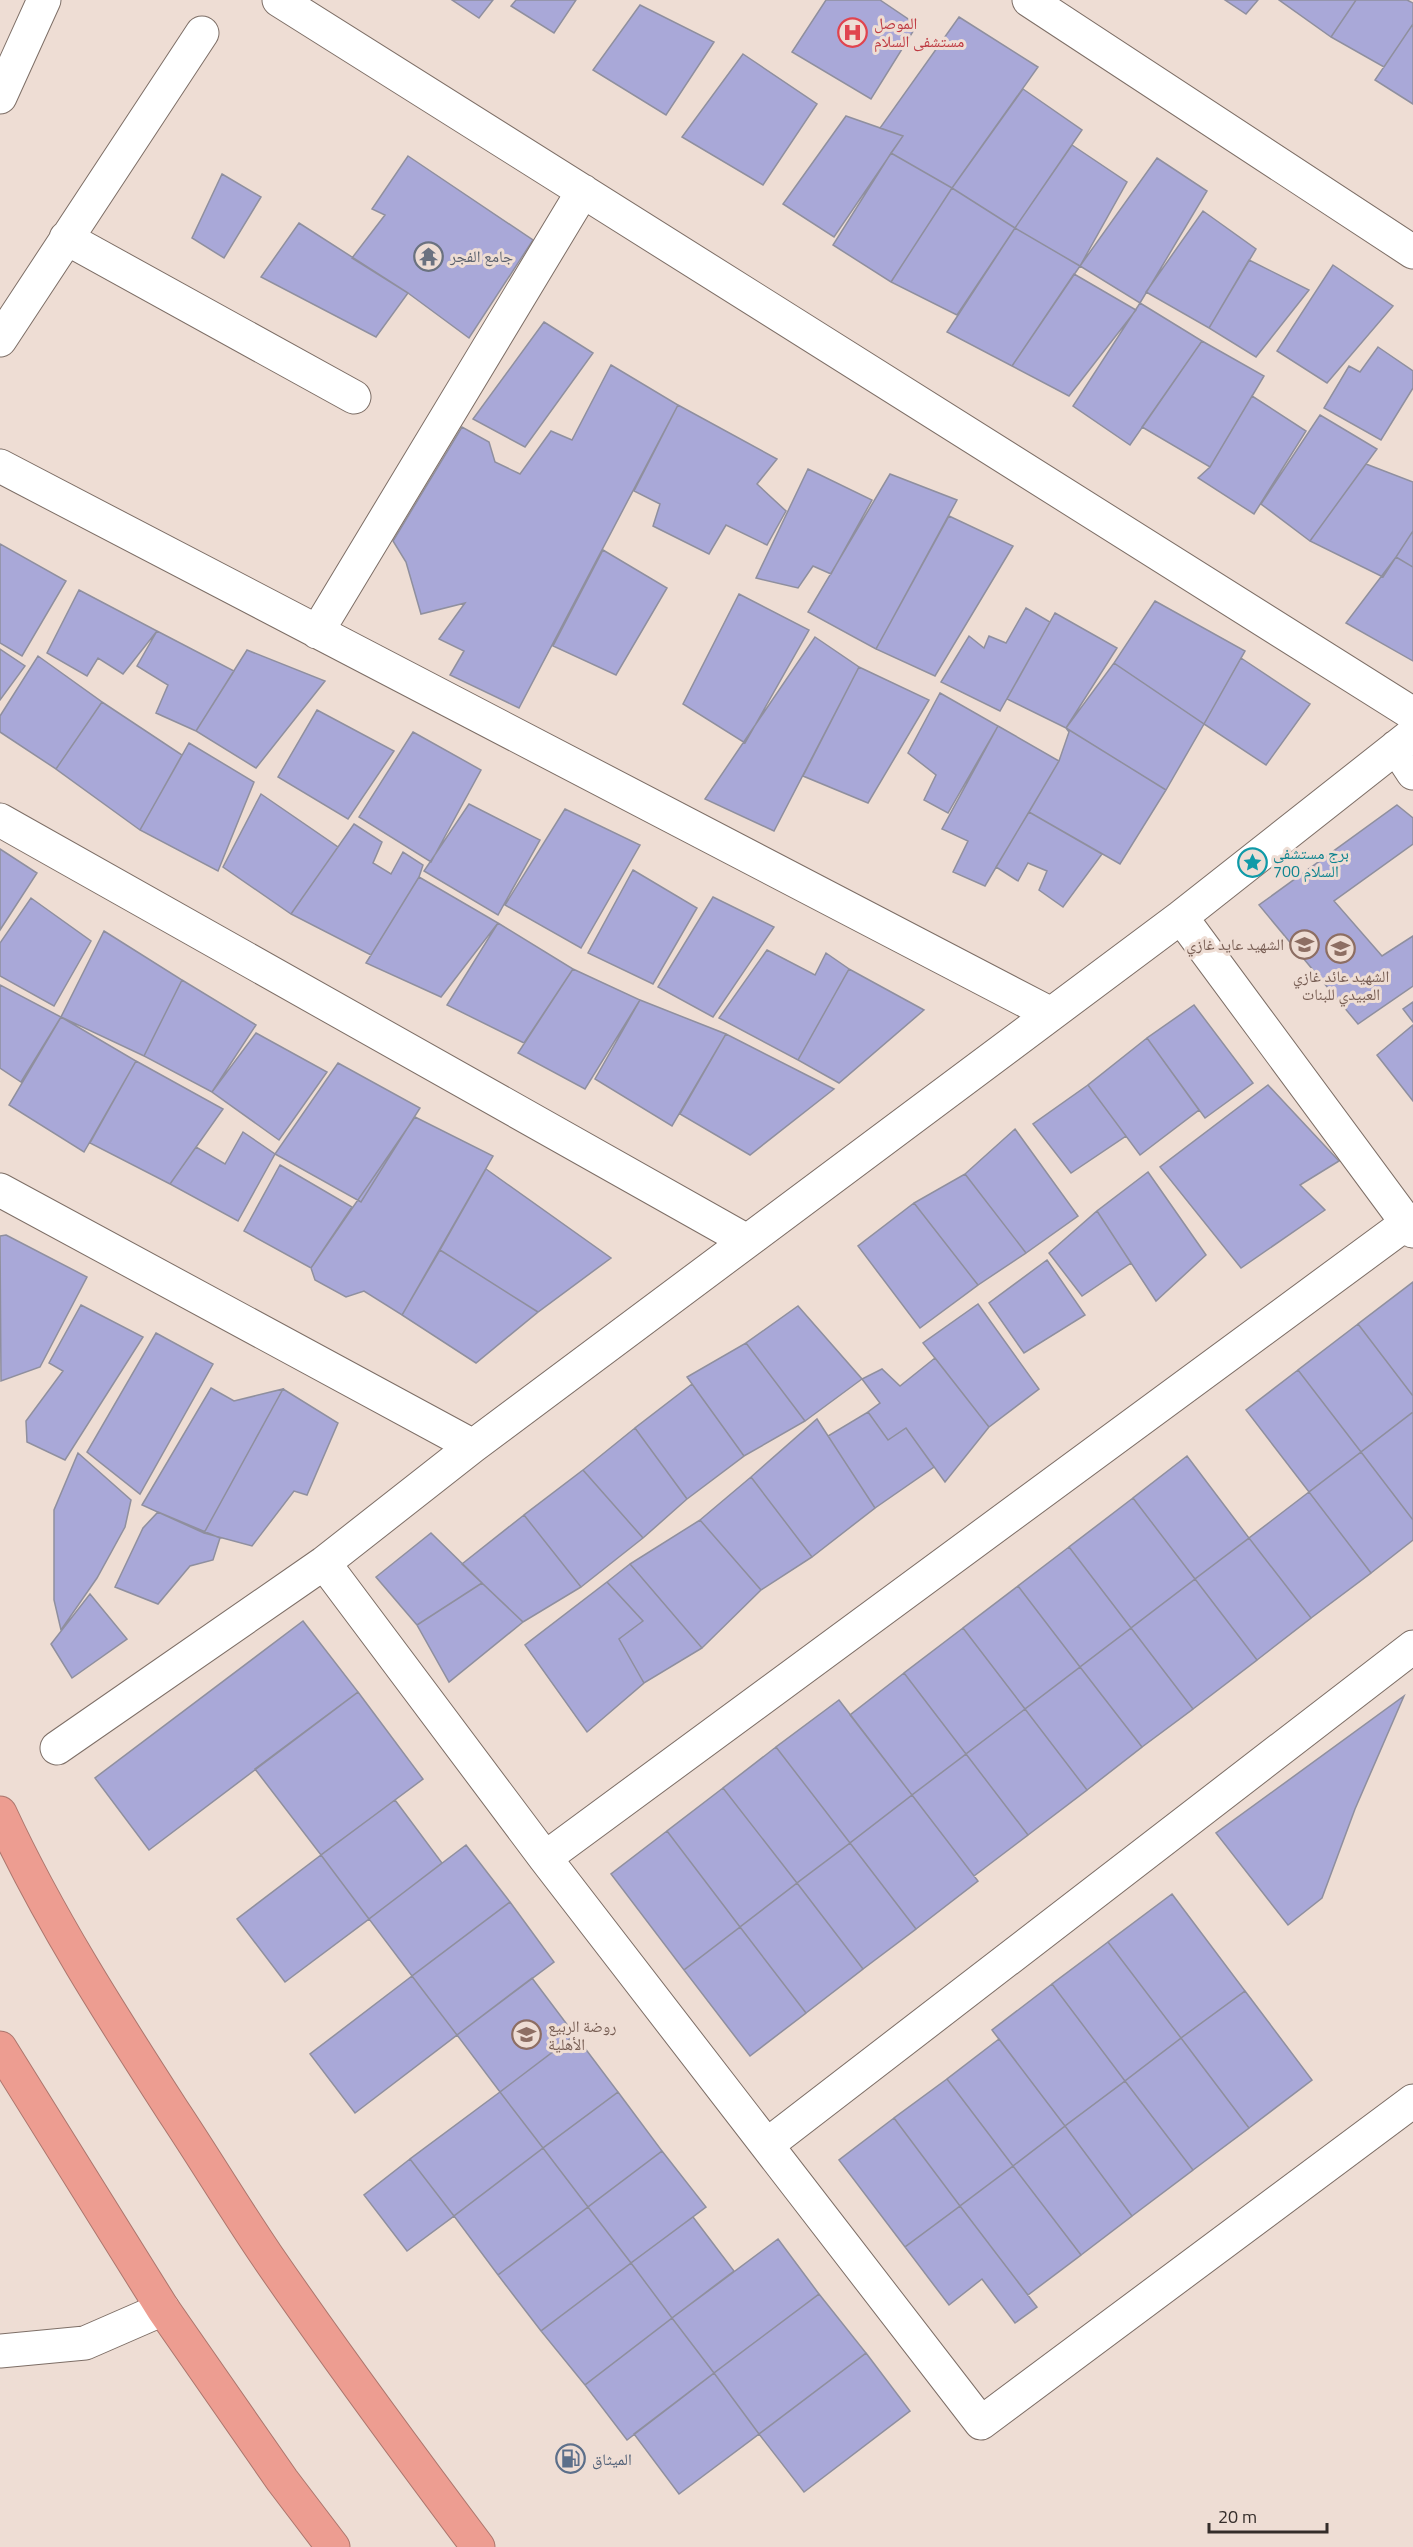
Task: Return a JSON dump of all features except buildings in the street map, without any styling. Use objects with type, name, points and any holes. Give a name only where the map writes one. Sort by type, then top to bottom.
[{"type":"highway","points":[[0,1813],[39,1891],[127,2040],[254,2235],[380,2416],[478,2547]]},
{"type":"highway","points":[[0,2048],[163,2309],[282,2480],[333,2547]]},
{"type":"street","points":[[0,97],[44,0]]},
{"type":"street","points":[[279,0],[1413,714]]},
{"type":"street","points":[[1029,0],[1413,252]]},
{"type":"street","points":[[0,340],[202,33]]},
{"type":"street","points":[[317,632],[582,191]]},
{"type":"street","points":[[66,238],[354,397]]},
{"type":"street","points":[[0,466],[1051,1014]]},
{"type":"street","points":[[57,1748],[324,1563],[473,1446],[1181,917],[1407,752]]},
{"type":"street","points":[[0,820],[747,1241]]},
{"type":"street","points":[[545,1858],[1410,1227],[1181,917]]},
{"type":"street","points":[[0,1190],[473,1446]]},
{"type":"street","points":[[324,1563],[545,1858],[981,2423],[1413,2101]]},
{"type":"street","points":[[766,2145],[1413,1647]]},
{"type":"street","points":[[0,2351],[85,2343],[163,2309]]},
{"type":"place","name":"الموصل مستشفى السلام","points":[[853,32]]},
{"type":"place","name":"جامع الفجر","points":[[429,256]]},
{"type":"place","name":"برج مستشفى السلام 700","points":[[1252,862]]},
{"type":"place","name":"الشهيد عايد غازي","points":[[1305,944]]},
{"type":"place","name":"الشهيد عائد غازي العبيدي للبنات","points":[[1341,948]]},
{"type":"place","name":"روضة الربيع الأهلية","points":[[527,2035]]},
{"type":"place","name":"الميثاق","points":[[571,2459]]}]
